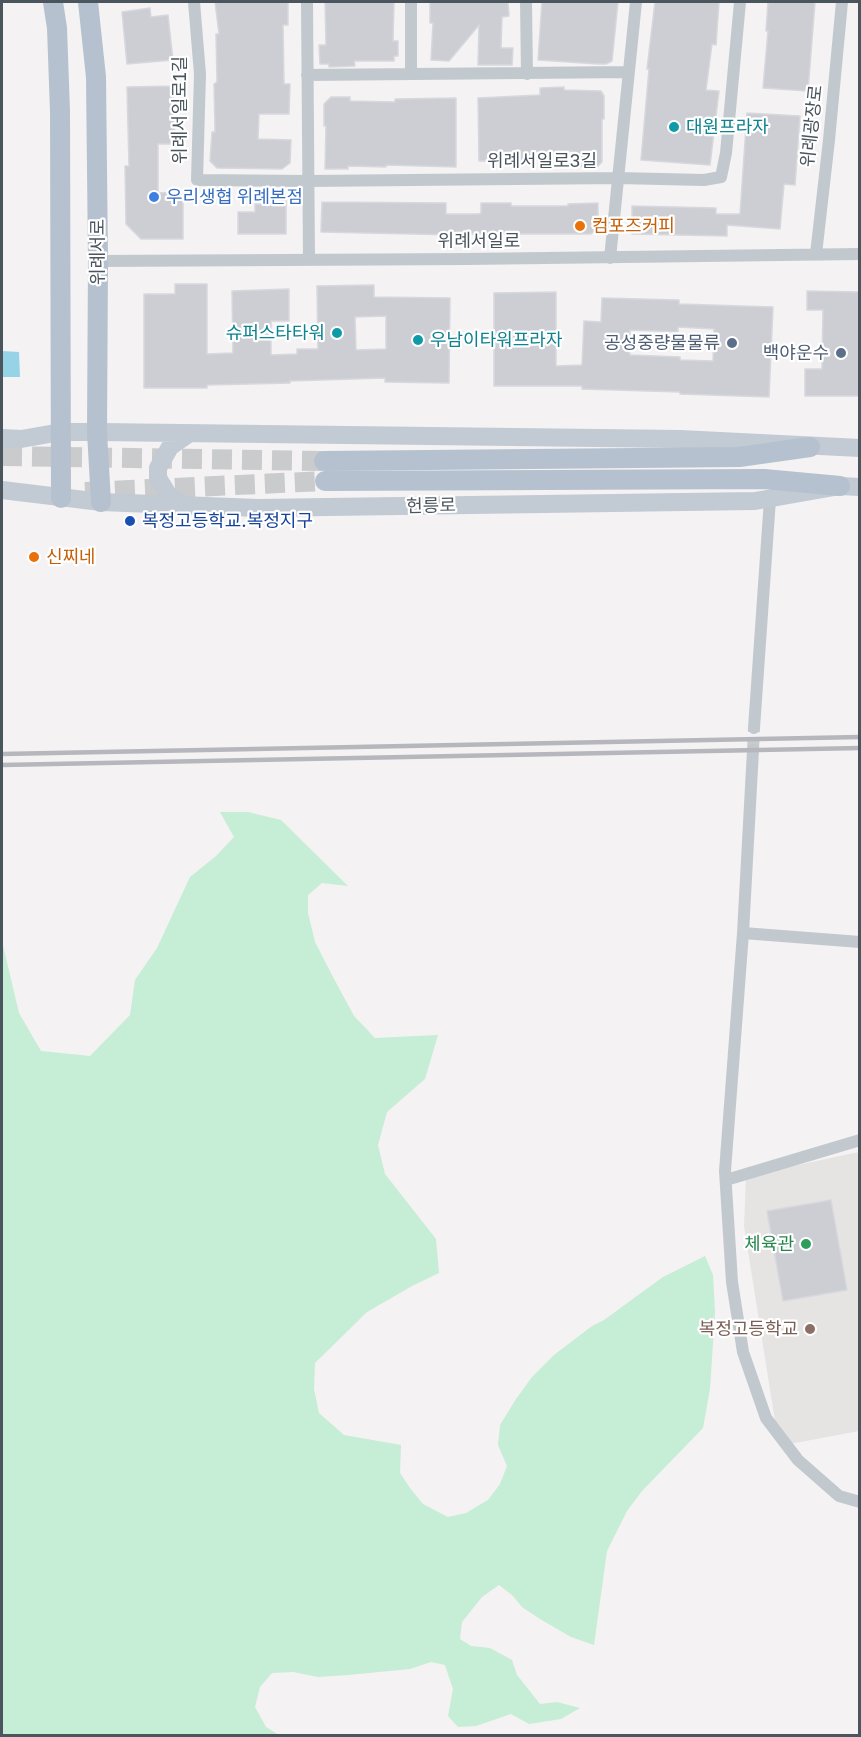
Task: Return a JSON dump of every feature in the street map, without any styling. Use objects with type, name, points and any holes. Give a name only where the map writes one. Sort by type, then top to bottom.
[{"type":"main road","points":[[53,2],[57,28],[60,111],[61,498]]},
{"type":"main road","name":"위례서로","points":[[88,2],[96,77],[97,432],[100,502]]},
{"type":"main road","points":[[2,438],[21,439],[60,432],[190,433],[680,439],[860,448]]},
{"type":"main road","points":[[183,505],[169,496],[158,478],[158,468],[170,447],[190,433]]},
{"type":"main road","points":[[324,461],[739,457],[810,447]]},
{"type":"main road","points":[[325,481],[764,479],[840,486]]},
{"type":"main road","name":"헌릉로","points":[[2,490],[100,502],[305,508],[755,501],[840,486],[860,487]]},
{"type":"street","name":"위례서일로1길","points":[[194,2],[200,74],[197,180],[466,179]]},
{"type":"street","points":[[307,2],[309,260]]},
{"type":"street","points":[[411,2],[411,74]]},
{"type":"street","points":[[526,2],[526,74]]},
{"type":"street","name":"위례서일로3길","points":[[610,258],[636,2]]},
{"type":"street","name":"위례서일로3길","points":[[466,179],[704,180],[721,177],[726,153],[740,2]]},
{"type":"street","name":"위례광장로","points":[[816,254],[842,2]]},
{"type":"street","points":[[307,75],[629,72]]},
{"type":"street","name":"위례서일로","points":[[98,261],[860,254]]},
{"type":"street","points":[[754,728],[770,499]]},
{"type":"street","points":[[753,750],[743,933],[725,1171],[732,1282],[743,1352],[766,1418],[798,1460],[839,1496],[860,1502]]},
{"type":"street","points":[[743,933],[860,942]]},
{"type":"street","points":[[726,1180],[860,1140]]},
{"type":"shaded area","name":"복정고등학교","points":[[859,1152],[859,1431],[779,1446],[744,1226],[746,1176]]},
{"type":"green space","points":[[220,812],[248,812],[281,820],[348,886],[322,883],[308,895],[308,913],[315,942],[333,977],[354,1016],[375,1038],[438,1035],[425,1079],[387,1112],[378,1145],[385,1174],[436,1239],[439,1273],[367,1312],[315,1363],[314,1389],[319,1413],[344,1435],[401,1445],[400,1473],[423,1504],[448,1517],[466,1513],[488,1500],[500,1484],[507,1466],[498,1445],[500,1425],[532,1377],[554,1355],[663,1277],[705,1256],[713,1275],[715,1312],[710,1389],[703,1428],[642,1491],[627,1511],[607,1551],[594,1645],[571,1637],[540,1619],[522,1607],[499,1585],[482,1597],[462,1622],[460,1639],[471,1646],[490,1648],[512,1660],[517,1675],[540,1704],[557,1702],[580,1708],[561,1719],[529,1724],[511,1714],[476,1726],[458,1727],[448,1716],[453,1689],[445,1665],[431,1662],[410,1669],[348,1675],[318,1677],[293,1672],[272,1673],[260,1687],[255,1707],[266,1727],[279,1735],[2,1735],[2,941],[19,1013],[41,1051],[90,1056],[130,1015],[135,980],[157,948],[190,877],[216,856],[234,837]]},
{"type":"water","points":[[2,351],[19,352],[20,377],[2,377]]},
{"type":"building","points":[[215,2],[288,2],[288,25],[283,25],[284,84],[290,84],[289,114],[259,114],[258,139],[291,140],[290,163],[282,169],[217,168],[210,161],[212,132],[215,132],[216,34],[219,34]]},
{"type":"building","points":[[325,2],[394,2],[393,41],[398,41],[398,56],[394,56],[394,61],[354,61],[355,66],[329,67],[329,64],[320,64],[319,45],[326,45]]},
{"type":"building","points":[[430,2],[508,2],[509,16],[502,17],[501,48],[513,48],[512,65],[478,65],[479,25],[449,61],[431,60],[433,23],[430,23]]},
{"type":"building","points":[[542,2],[618,2],[612,61],[598,64],[538,60]]},
{"type":"building","points":[[655,2],[719,2],[716,45],[712,44],[706,90],[719,91],[710,165],[641,160],[649,69],[647,69]]},
{"type":"building","points":[[768,2],[815,2],[808,91],[763,88]]},
{"type":"building","points":[[150,8],[151,17],[168,15],[173,60],[127,64],[122,12]]},
{"type":"building","points":[[173,86],[175,144],[158,144],[158,193],[183,192],[183,239],[141,239],[126,224],[125,166],[129,166],[127,87]]},
{"type":"building","points":[[564,87],[564,90],[601,91],[604,96],[602,162],[597,167],[573,166],[573,151],[533,152],[533,161],[479,161],[478,98],[540,95],[540,88]]},
{"type":"building","points":[[331,97],[350,97],[350,101],[395,102],[395,99],[456,98],[456,167],[386,165],[386,167],[348,166],[348,169],[325,169],[324,104]]},
{"type":"building","points":[[747,113],[800,116],[795,185],[784,184],[780,229],[727,225],[727,236],[632,234],[632,206],[716,208],[716,214],[740,214]]},
{"type":"building","points":[[271,200],[286,200],[286,234],[238,234],[238,212],[255,212],[255,204],[271,204]]},
{"type":"building","points":[[322,202],[446,203],[446,214],[479,214],[481,203],[511,203],[511,206],[568,206],[568,204],[598,203],[598,228],[591,234],[458,235],[321,232]]},
{"type":"building","points":[[175,284],[207,284],[207,354],[233,353],[232,291],[289,289],[289,321],[271,321],[271,355],[297,354],[297,349],[318,349],[317,286],[374,285],[374,297],[450,298],[449,383],[385,382],[385,378],[207,385],[207,388],[144,388],[144,294],[175,294]],"holes":[[[386,316],[386,349],[356,350],[355,317]]]},
{"type":"building","points":[[807,291],[860,292],[860,396],[805,396],[805,369],[822,369],[823,310],[807,310]]},
{"type":"building","points":[[556,292],[556,366],[582,365],[584,321],[601,322],[602,298],[679,300],[679,304],[773,307],[769,397],[582,389],[582,386],[494,386],[494,293]],"holes":[[[678,327],[714,329],[713,361],[630,355],[630,330],[678,332]]]},
{"type":"building","name":"체육관","points":[[831,1200],[847,1290],[783,1301],[767,1211]]},
{"type":"tunnel","points":[[2,456],[324,461]]},
{"type":"tunnel","points":[[85,492],[325,481]]},
{"type":"tunnel","points":[[753,750],[754,728]]},
{"type":"railway","points":[[2,754],[860,737]]},
{"type":"railway","points":[[2,765],[860,748]]},
{"type":"place","name":"대원프라자","points":[[674,127]]},
{"type":"place","name":"우리생협 위례본점","points":[[154,197]]},
{"type":"place","name":"컴포즈커피","points":[[580,226]]},
{"type":"place","name":"슈퍼스타타워","points":[[337,333]]},
{"type":"place","name":"우남이타워프라자","points":[[418,340]]},
{"type":"place","name":"공성중량물물류","points":[[732,343]]},
{"type":"place","name":"백야운수","points":[[841,353]]},
{"type":"place","name":"복정고등학교.복정지구","points":[[130,521]]},
{"type":"place","name":"신찌네","points":[[34,557]]},
{"type":"place","name":"체육관","points":[[806,1244]]},
{"type":"place","name":"복정고등학교","points":[[810,1329]]}]
